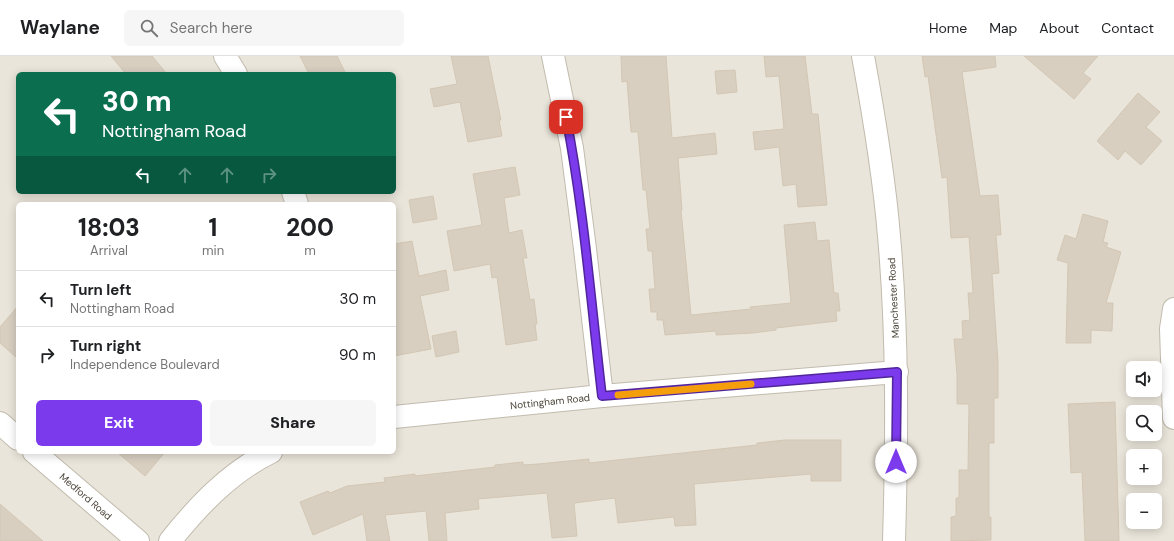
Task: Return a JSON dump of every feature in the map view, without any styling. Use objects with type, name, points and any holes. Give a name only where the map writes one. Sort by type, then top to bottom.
[{"type":"street","points":[[225,56],[235,72]]},
{"type":"street","points":[[553,56],[572,148],[586,249],[602,396]]},
{"type":"street","name":"Manchester Road","points":[[863,56],[880,156],[889,235],[897,372],[894,541]]},
{"type":"street","points":[[1174,310],[1172,329],[1174,418]]},
{"type":"street","name":"Nottingham Road","points":[[396,417],[602,396],[897,372]]},
{"type":"street","points":[[0,423],[16,437]]},
{"type":"street","name":"Medford Road","points":[[36,454],[138,541]]},
{"type":"street","points":[[170,541],[210,496],[232,476],[268,454]]},
{"type":"shaded area","points":[[0,56],[1174,56],[1174,541],[0,541]]},
{"type":"building","points":[[111,56],[152,56],[165,72],[124,72]]},
{"type":"building","points":[[300,56],[337,56],[345,72],[308,72]]},
{"type":"building","points":[[451,56],[488,56],[501,120],[499,120],[502,136],[468,142],[460,102],[434,107],[430,89],[457,84]]},
{"type":"building","points":[[621,56],[666,56],[672,138],[715,133],[717,154],[678,158],[681,210],[691,315],[791,303],[784,225],[815,222],[817,241],[829,240],[834,293],[838,293],[840,311],[836,311],[837,321],[776,328],[776,330],[753,333],[716,335],[716,331],[665,335],[663,320],[657,320],[657,312],[651,312],[649,289],[655,289],[652,251],[648,251],[646,229],[650,229],[646,190],[643,190],[638,132],[631,132],[627,81],[622,82]]},
{"type":"building","points":[[764,56],[805,56],[812,114],[818,114],[827,205],[798,207],[796,184],[783,186],[779,147],[755,150],[753,132],[784,129],[779,76],[766,77]]},
{"type":"building","points":[[922,56],[995,56],[996,67],[962,72],[980,196],[998,195],[1001,235],[996,235],[999,273],[992,274],[998,362],[998,398],[994,398],[994,443],[989,443],[989,517],[991,517],[991,540],[951,541],[951,517],[956,516],[956,498],[959,498],[959,470],[968,470],[969,404],[957,404],[957,374],[954,339],[963,339],[962,321],[970,320],[968,293],[973,293],[969,237],[951,238],[947,177],[942,178],[928,76],[925,77]]},
{"type":"building","points":[[1024,56],[1098,56],[1083,73],[1091,79],[1074,99]]},
{"type":"building","points":[[735,70],[737,92],[717,94],[715,71]]},
{"type":"building","points":[[1138,93],[1160,112],[1146,127],[1162,141],[1141,165],[1125,151],[1118,160],[1097,141]]},
{"type":"building","points":[[515,167],[520,195],[504,198],[509,233],[522,230],[527,258],[523,258],[530,300],[534,299],[537,340],[506,345],[497,277],[492,278],[490,264],[454,271],[447,231],[482,225],[473,174]]},
{"type":"building","points":[[433,196],[437,219],[413,223],[409,200]]},
{"type":"building","points":[[1083,214],[1108,221],[1103,242],[1108,243],[1106,247],[1121,252],[1106,303],[1113,303],[1112,331],[1091,330],[1091,343],[1066,343],[1068,263],[1057,260],[1065,235],[1076,239]]},
{"type":"building","points":[[412,241],[419,276],[446,270],[449,290],[420,296],[431,349],[396,356],[396,244]]},
{"type":"building","points":[[16,308],[16,357],[0,343],[0,327]]},
{"type":"building","points":[[456,331],[459,352],[436,357],[432,336]]},
{"type":"building","points":[[1115,402],[1119,541],[1085,541],[1082,472],[1071,473],[1068,404]]},
{"type":"building","points":[[785,440],[841,440],[841,481],[811,481],[811,474],[694,484],[696,525],[675,526],[674,517],[618,523],[615,498],[574,503],[577,536],[552,538],[547,493],[478,499],[479,509],[445,513],[447,541],[429,541],[426,511],[385,515],[390,541],[367,541],[363,514],[313,535],[300,502],[328,491],[330,493],[347,486],[385,482],[384,478],[415,474],[415,476],[495,467],[495,465],[523,462],[523,465],[589,459],[589,463],[757,445],[757,443]]},
{"type":"building","points":[[119,454],[163,454],[145,476]]},
{"type":"building","points":[[0,504],[43,541],[0,541]]},
{"type":"slow traffic","points":[[618,395],[751,384]]},
{"type":"route","points":[[566,117],[572,148],[586,249],[602,396],[897,372],[896,462]]}]
